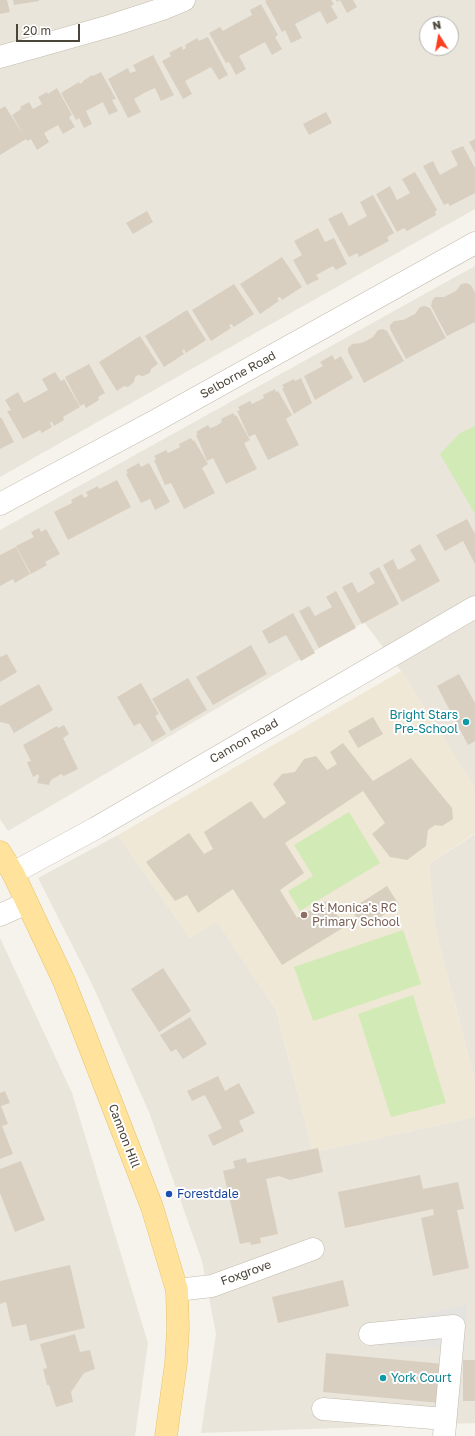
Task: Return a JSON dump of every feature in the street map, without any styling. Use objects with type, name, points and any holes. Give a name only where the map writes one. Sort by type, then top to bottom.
[{"type":"main road","name":"Cannon Hill","points":[[0,852],[13,874],[64,981],[152,1207],[177,1290],[178,1329],[176,1363],[166,1436]]},
{"type":"street","points":[[0,57],[110,26],[184,0]]},
{"type":"street","name":"Selborne Road","points":[[0,504],[155,421],[475,243]]},
{"type":"street","name":"Cannon Road","points":[[13,874],[96,828],[475,607]]},
{"type":"street","points":[[0,916],[27,903]]},
{"type":"street","name":"Foxgrove","points":[[177,1290],[212,1286],[313,1248]]},
{"type":"street","points":[[323,1409],[444,1428],[454,1326],[370,1334]]},
{"type":"shaded area","points":[[0,0],[475,0],[475,209],[0,477]]},
{"type":"shaded area","points":[[475,266],[475,788],[401,671],[364,622],[8,831],[0,819],[0,530]]},
{"type":"shaded area","name":"St Monica's RC Primary School","points":[[401,671],[475,787],[475,833],[429,864],[435,928],[475,1081],[475,1117],[313,1152],[276,1009],[217,922],[190,938],[118,835]]},
{"type":"shaded area","points":[[475,834],[475,1081],[435,928],[429,864]]},
{"type":"shaded area","points":[[118,835],[190,938],[217,921],[276,1009],[313,1152],[475,1117],[475,1423],[201,1433],[216,1334],[202,1261],[149,1112],[92,984],[38,878]]},
{"type":"shaded area","points":[[0,938],[72,1093],[148,1343],[135,1436],[0,1436]]},
{"type":"shaded area","points":[[467,1304],[465,1349],[370,1345],[362,1330]]},
{"type":"green space","points":[[475,426],[475,514],[440,454],[460,433]]},
{"type":"green space","points":[[349,812],[380,863],[300,911],[288,891],[313,876],[294,845]]},
{"type":"green space","points":[[403,930],[421,984],[313,1021],[294,967]]},
{"type":"green space","points":[[413,995],[446,1103],[391,1117],[358,1014]]},
{"type":"building","points":[[0,0],[7,0],[10,12],[0,14]]},
{"type":"building","points":[[13,0],[39,0],[39,1],[14,5]]},
{"type":"building","points":[[331,0],[334,4],[331,6],[338,18],[327,24],[320,11],[295,24],[302,38],[291,43],[285,30],[282,32],[265,1]]},
{"type":"building","points":[[340,0],[353,0],[357,7],[347,13]]},
{"type":"building","points":[[261,4],[278,35],[275,37],[282,49],[272,55],[265,42],[239,56],[246,69],[236,75],[229,62],[226,63],[209,33],[220,27],[223,31],[252,15],[250,10]]},
{"type":"building","points":[[208,37],[228,75],[219,80],[211,67],[185,81],[192,94],[183,99],[162,61],[171,56],[169,53],[182,46],[183,50],[186,48],[185,45],[197,38],[199,41]]},
{"type":"building","points":[[153,55],[174,95],[161,101],[155,88],[144,93],[134,99],[141,112],[128,118],[108,79],[128,68],[130,73],[136,71],[133,65]]},
{"type":"building","points":[[101,72],[116,99],[112,100],[118,111],[109,115],[103,102],[86,111],[92,124],[84,128],[79,118],[76,120],[61,93],[79,82],[80,84],[92,75],[93,76]]},
{"type":"building","points":[[57,88],[72,115],[69,117],[75,127],[63,134],[58,125],[44,133],[49,142],[37,150],[31,139],[27,141],[12,115],[21,109],[20,107],[29,102],[33,109],[42,104],[38,97],[47,92],[48,94]]},
{"type":"building","points":[[5,106],[26,139],[0,155],[0,109]]},
{"type":"building","points":[[326,112],[332,123],[309,135],[303,124]]},
{"type":"building","points":[[475,139],[475,153],[469,142]]},
{"type":"building","points":[[463,146],[475,168],[475,193],[450,206],[448,203],[444,205],[423,166],[433,161],[440,175],[458,165],[451,151]]},
{"type":"building","points":[[415,172],[437,210],[435,212],[436,215],[407,231],[404,228],[397,232],[376,194],[390,186],[397,200],[410,193],[402,179]]},
{"type":"building","points":[[373,195],[394,233],[387,237],[389,241],[359,257],[357,253],[349,257],[328,219],[342,212],[349,226],[367,216],[360,202]]},
{"type":"building","points":[[147,211],[153,222],[133,234],[126,223]]},
{"type":"building","points":[[318,228],[325,242],[334,238],[347,264],[336,270],[333,266],[316,275],[319,279],[307,285],[293,260],[302,255],[294,241]]},
{"type":"building","points":[[282,257],[302,287],[282,300],[280,297],[277,298],[279,301],[260,314],[240,284]]},
{"type":"building","points":[[466,283],[471,285],[475,293],[475,322],[447,336],[431,306],[432,301],[435,297],[444,297],[456,291],[461,284]]},
{"type":"building","points":[[234,284],[254,314],[234,327],[231,324],[229,325],[231,328],[211,341],[192,310]]},
{"type":"building","points":[[425,306],[430,308],[446,338],[406,359],[390,329],[390,325],[394,321],[403,320],[415,314],[420,307]]},
{"type":"building","points":[[187,310],[206,340],[186,353],[184,349],[182,351],[184,354],[164,367],[145,336]]},
{"type":"building","points":[[383,329],[387,331],[404,361],[364,383],[348,352],[348,348],[352,344],[366,341],[373,337],[378,330]]},
{"type":"building","points":[[140,336],[158,364],[151,369],[150,373],[143,376],[138,375],[135,377],[134,382],[128,387],[124,386],[117,391],[99,362]]},
{"type":"building","points":[[332,355],[335,360],[341,356],[353,378],[315,400],[304,376],[323,366],[320,362]]},
{"type":"building","points":[[89,364],[105,393],[98,397],[99,400],[86,408],[84,404],[80,406],[65,377]]},
{"type":"building","points":[[55,372],[61,381],[64,379],[80,407],[63,417],[64,420],[54,426],[51,422],[52,427],[42,433],[40,430],[23,439],[7,411],[11,410],[5,400],[18,392],[24,403],[48,390],[42,379]]},
{"type":"building","points":[[301,378],[312,403],[294,414],[282,385],[294,379],[295,381]]},
{"type":"building","points":[[275,389],[276,392],[278,391],[292,415],[286,419],[299,445],[268,460],[255,434],[249,437],[237,411],[240,410],[238,407],[250,401],[252,404],[264,398],[263,395]]},
{"type":"building","points":[[233,413],[235,416],[236,415],[250,440],[244,443],[257,469],[226,484],[213,458],[207,461],[196,432],[208,425],[210,428],[216,426],[222,422],[221,419]]},
{"type":"building","points":[[1,417],[14,442],[0,449],[0,418]]},
{"type":"building","points":[[191,438],[193,441],[194,440],[208,464],[202,468],[215,493],[184,509],[171,483],[165,485],[154,460],[156,459],[154,456],[166,450],[168,453],[180,447],[179,444]]},
{"type":"building","points":[[139,463],[141,467],[149,463],[170,502],[155,510],[150,499],[141,503],[126,474],[128,473],[126,470]]},
{"type":"building","points":[[117,480],[131,507],[68,540],[54,512],[72,503],[71,500],[82,494],[84,498],[88,496],[86,492],[98,486],[99,489]]},
{"type":"building","points":[[467,519],[475,534],[475,564],[463,541],[445,551],[436,535]]},
{"type":"building","points":[[39,528],[41,532],[46,529],[60,554],[45,562],[47,565],[31,574],[16,546],[34,537],[31,532]]},
{"type":"building","points":[[420,544],[440,581],[402,602],[383,565],[393,559],[398,570],[416,560],[410,550]]},
{"type":"building","points":[[16,547],[30,574],[15,583],[13,579],[0,586],[0,555]]},
{"type":"building","points":[[379,567],[399,604],[362,624],[342,587],[352,582],[358,593],[375,583],[369,573]]},
{"type":"building","points":[[336,591],[356,628],[319,648],[299,611],[309,606],[315,616],[332,607],[326,597]]},
{"type":"building","points":[[293,613],[315,653],[301,661],[286,635],[269,644],[262,631]]},
{"type":"building","points":[[251,645],[267,674],[213,705],[196,677]]},
{"type":"building","points":[[7,654],[17,672],[0,682],[0,657]]},
{"type":"building","name":"Bright Stars Pre-School","points":[[459,674],[475,703],[475,741],[468,745],[437,686]]},
{"type":"building","points":[[188,678],[207,710],[171,731],[152,699]]},
{"type":"building","points":[[141,683],[159,714],[155,716],[166,734],[152,742],[140,723],[134,726],[117,697]]},
{"type":"building","points":[[39,684],[53,710],[14,733],[9,724],[0,722],[0,706]]},
{"type":"building","points":[[373,717],[383,734],[358,748],[348,731]]},
{"type":"building","points":[[64,725],[69,734],[63,738],[78,769],[64,776],[61,774],[51,780],[49,785],[37,783],[39,776],[38,774],[33,777],[27,762],[31,761],[23,745],[57,726],[58,728]]},
{"type":"building","points":[[343,743],[373,781],[411,758],[452,808],[453,819],[442,826],[435,825],[428,830],[426,846],[407,860],[390,857],[372,834],[385,823],[363,791],[285,843],[304,873],[280,890],[297,918],[326,901],[346,926],[282,965],[233,889],[198,913],[187,895],[175,901],[146,862],[189,833],[204,854],[213,849],[204,832],[251,801],[264,819],[286,803],[273,784],[282,774],[295,772],[304,759],[316,756],[327,770],[337,764],[330,752]]},
{"type":"building","name":"St Monica's RC Primary School","points":[[387,886],[399,905],[363,928],[351,909]]},
{"type":"building","points":[[163,968],[191,1011],[159,1032],[131,989]]},
{"type":"building","points":[[190,1017],[207,1044],[183,1059],[176,1049],[171,1052],[160,1035]]},
{"type":"building","points":[[218,1076],[225,1091],[239,1083],[255,1113],[239,1121],[244,1131],[213,1146],[208,1135],[222,1128],[205,1095],[192,1101],[187,1091]]},
{"type":"building","points":[[5,1091],[10,1103],[1,1106],[8,1124],[2,1126],[13,1154],[0,1159],[0,1093]]},
{"type":"building","points":[[318,1148],[323,1172],[290,1180],[279,1176],[266,1179],[278,1234],[260,1238],[261,1243],[251,1245],[250,1242],[240,1244],[223,1171],[235,1168],[233,1161],[246,1158],[247,1163]]},
{"type":"building","points":[[21,1161],[45,1220],[15,1232],[0,1193],[0,1169]]},
{"type":"building","points":[[420,1175],[423,1189],[458,1182],[464,1209],[457,1210],[469,1268],[433,1276],[421,1218],[434,1215],[433,1209],[345,1228],[338,1192]]},
{"type":"building","points":[[70,1265],[85,1328],[30,1341],[26,1324],[12,1327],[6,1302],[0,1304],[0,1281]]},
{"type":"building","points":[[343,1280],[349,1306],[278,1323],[272,1297]]},
{"type":"building","points":[[75,1334],[80,1352],[90,1350],[95,1369],[84,1373],[71,1392],[73,1402],[56,1407],[49,1385],[47,1385],[43,1369],[47,1368],[40,1344]]},
{"type":"building","name":"York Court","points":[[326,1353],[444,1364],[440,1403],[323,1392]]},
{"type":"building","points":[[463,1360],[475,1360],[475,1401],[463,1401]]},
{"type":"place","name":"Bright Stars Pre-School","points":[[466,722]]},
{"type":"place","name":"St Monica's RC Primary School","points":[[304,915]]},
{"type":"place","name":"Forestdale","points":[[169,1194]]},
{"type":"place","name":"York Court","points":[[383,1378]]}]
